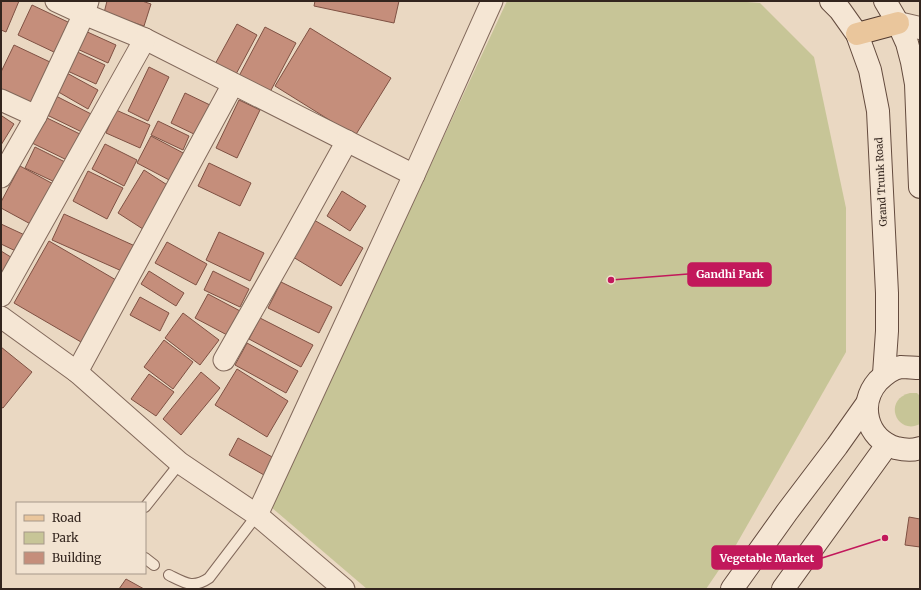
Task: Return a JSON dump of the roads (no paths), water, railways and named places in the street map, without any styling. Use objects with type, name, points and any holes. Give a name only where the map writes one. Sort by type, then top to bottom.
[{"type":"main road","name":"Grand Trunk Road","points":[[831,1],[840,10],[857,34],[870,70],[878,111],[887,293],[887,331],[884,374]]},
{"type":"main road","points":[[885,1],[898,23],[907,43],[912,62],[916,84],[920,187]]},
{"type":"main road","points":[[857,34],[898,23],[920,28]]},
{"type":"main road","points":[[732,589],[786,512],[837,446],[866,405],[871,389],[884,374],[901,367],[920,368]]},
{"type":"main road","points":[[866,405],[868,420],[875,434],[887,445],[903,450],[916,450],[920,448]]},
{"type":"main road","points":[[783,589],[887,445]]},
{"type":"street","points":[[56,1],[86,8],[414,176]]},
{"type":"street","points":[[257,515],[414,176],[492,1]]},
{"type":"street","points":[[1,177],[36,116],[86,8]]},
{"type":"street","points":[[1,296],[145,39]]},
{"type":"street","points":[[77,372],[233,84]]},
{"type":"street","points":[[1,100],[36,116]]},
{"type":"street","points":[[224,360],[347,141]]},
{"type":"street","points":[[1,317],[77,372],[180,463],[257,515],[344,589]]},
{"type":"lane","points":[[146,506],[180,463]]},
{"type":"lane","points":[[169,575],[184,583],[193,585],[201,583],[209,578],[257,515]]},
{"type":"lane","points":[[146,559],[154,565]]},
{"type":"place","name":"Gandhi Park","points":[[611,280]]},
{"type":"place","name":"Vegetable Market","points":[[885,538]]}]
